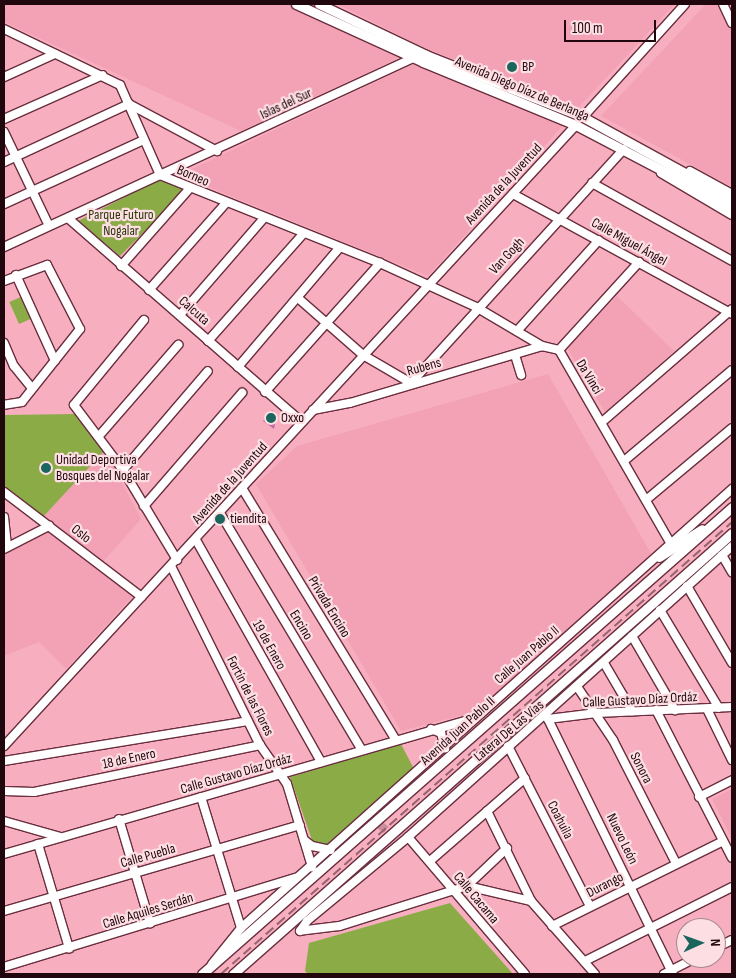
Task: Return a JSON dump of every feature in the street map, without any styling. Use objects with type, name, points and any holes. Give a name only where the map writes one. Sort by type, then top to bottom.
[{"type":"main road","name":"Avenida Diego Díaz de Berlanga","points":[[296,4],[414,58],[576,125],[655,162]]},
{"type":"main road","name":"Avenida Diego Díaz de Berlanga","points":[[319,4],[422,54],[583,117],[732,207]]},
{"type":"main road","points":[[311,11],[339,19],[344,17]]},
{"type":"main road","name":"Avenida Diego Díaz de Berlanga","points":[[692,183],[732,200]]},
{"type":"main road","name":"Avenida Juan Pablo II","points":[[202,974],[732,507]]},
{"type":"main road","points":[[658,557],[720,519]]},
{"type":"main road","points":[[233,974],[732,533]]},
{"type":"street","points":[[583,117],[685,4]]},
{"type":"street","points":[[723,4],[731,16]]},
{"type":"street","name":"Borneo","points":[[4,29],[103,75],[120,85],[160,175],[428,284]]},
{"type":"street","points":[[4,77],[55,54]]},
{"type":"street","name":"Islas del Sur","points":[[4,247],[160,175],[217,151],[422,54]]},
{"type":"street","points":[[4,119],[103,75]]},
{"type":"street","points":[[4,162],[129,104],[217,151]]},
{"type":"street","name":"Avenida de la Juventud","points":[[4,746],[196,540],[428,284],[576,125]]},
{"type":"street","points":[[4,132],[48,226]]},
{"type":"street","points":[[4,204],[144,140]]},
{"type":"street","name":"Van Gogh","points":[[410,383],[476,308],[624,149]]},
{"type":"street","points":[[655,162],[676,164],[732,194]]},
{"type":"street","points":[[655,162],[668,178],[732,215]]},
{"type":"street","points":[[592,183],[732,262]]},
{"type":"street","points":[[121,266],[190,188]]},
{"type":"street","name":"Calle Miguel Ángel","points":[[513,194],[560,217],[731,312]]},
{"type":"street","points":[[150,290],[226,203]]},
{"type":"street","name":"Calcuta","points":[[69,218],[121,266],[302,422]]},
{"type":"street","points":[[180,315],[264,218]]},
{"type":"street","points":[[208,340],[304,233]]},
{"type":"street","points":[[517,331],[600,240]]},
{"type":"street","points":[[238,367],[340,248]]},
{"type":"street","points":[[559,350],[639,262]]},
{"type":"street","points":[[266,392],[380,263]]},
{"type":"street","points":[[4,280],[41,264],[49,266],[80,327],[76,336],[22,402],[4,405]]},
{"type":"street","points":[[16,275],[55,361]]},
{"type":"street","name":"Da Vinci","points":[[428,284],[476,308],[542,346],[559,350],[671,544]]},
{"type":"street","points":[[298,298],[363,355],[410,383]]},
{"type":"street","points":[[602,422],[731,312]]},
{"type":"street","name":"Fortín de las Flores","points":[[144,320],[74,405],[123,470],[174,563],[260,745],[282,775],[300,825],[312,867]]},
{"type":"street","points":[[4,343],[14,366],[32,388]]},
{"type":"street","points":[[99,436],[178,345]]},
{"type":"street","name":"Rubens","points":[[313,410],[350,404],[410,383],[542,346]]},
{"type":"street","points":[[515,355],[521,375]]},
{"type":"street","points":[[624,461],[732,370]]},
{"type":"street","points":[[123,470],[208,371]]},
{"type":"street","points":[[144,506],[242,393]]},
{"type":"street","points":[[646,500],[732,428]]},
{"type":"street","name":"Privada Encino","points":[[242,488],[395,739]]},
{"type":"street","name":"Calle Juan Pablo II","points":[[211,966],[241,928],[369,817],[476,718],[732,489]]},
{"type":"street","name":"Oslo","points":[[4,492],[142,597]]},
{"type":"street","name":"Encino","points":[[220,513],[361,749]]},
{"type":"street","points":[[4,517],[6,548],[49,526]]},
{"type":"street","name":"19 de Enero","points":[[196,540],[321,762]]},
{"type":"street","name":"Lateral De Las Vías","points":[[451,889],[339,926],[300,932],[307,921],[403,840],[508,746],[547,717],[660,610],[732,546]]},
{"type":"street","points":[[722,555],[732,572]]},
{"type":"street","points":[[687,586],[732,663]]},
{"type":"street","points":[[660,610],[719,708]]},
{"type":"street","points":[[632,636],[675,710]]},
{"type":"street","points":[[604,663],[632,711]]},
{"type":"street","name":"Sonora","points":[[578,688],[597,713],[676,863]]},
{"type":"street","name":"Calle Gustavo Díaz Ordáz","points":[[547,717],[732,707]]},
{"type":"street","points":[[707,709],[732,760]]},
{"type":"street","points":[[656,710],[732,858]]},
{"type":"street","name":"Nuevo León","points":[[547,717],[670,973]]},
{"type":"street","name":"Calle Gustavo Díaz Ordáz","points":[[4,854],[119,819],[282,775],[430,728],[476,718]]},
{"type":"street","points":[[4,761],[248,721]]},
{"type":"street","points":[[430,728],[441,733],[445,748]]},
{"type":"street","name":"18 de Enero","points":[[4,791],[34,792],[260,745]]},
{"type":"street","name":"Coahuila","points":[[508,746],[590,906]]},
{"type":"street","points":[[430,861],[525,778]]},
{"type":"street","points":[[699,797],[732,780]]},
{"type":"street","points":[[201,797],[241,928]]},
{"type":"street","points":[[487,812],[507,848],[531,901],[595,974]]},
{"type":"street","points":[[119,819],[150,923]]},
{"type":"street","points":[[4,821],[60,837]]},
{"type":"street","name":"Calle Puebla","points":[[4,911],[300,825]]},
{"type":"street","points":[[304,840],[312,846],[331,850]]},
{"type":"street","name":"Calle Cacama","points":[[403,840],[430,861],[451,889],[525,974]]},
{"type":"street","name":"Durango","points":[[552,926],[723,841]]},
{"type":"street","points":[[38,844],[69,948]]},
{"type":"street","points":[[467,886],[507,848]]},
{"type":"street","name":"Calle Aquiles Serdán","points":[[4,967],[299,878]]},
{"type":"street","points":[[451,889],[467,886],[531,901]]},
{"type":"street","points":[[585,962],[732,887]]},
{"type":"shaded area","points":[[4,4],[295,4],[403,56],[241,131],[4,22]]},
{"type":"shaded area","points":[[337,4],[675,4],[578,108],[425,48]]},
{"type":"shaded area","points":[[706,4],[721,4],[732,28],[732,187],[601,116]]},
{"type":"shaded area","points":[[414,64],[566,122],[428,276],[179,175]]},
{"type":"shaded area","points":[[617,296],[674,351],[605,412],[567,348]]},
{"type":"shaded area","points":[[548,374],[652,555],[475,712],[401,731],[256,484],[297,446]]},
{"type":"shaded area","points":[[105,450],[141,519],[102,563],[43,517]]},
{"type":"shaded area","points":[[47,528],[134,595],[66,669],[39,642],[4,656],[4,552]]},
{"type":"shaded area","points":[[732,789],[732,839],[712,799]]},
{"type":"green space","name":"Parque Futuro Nogalar","points":[[160,179],[186,190],[120,256],[78,221]]},
{"type":"green space","points":[[23,296],[33,318],[19,324],[9,302]]},
{"type":"green space","name":"Unidad Deportiva Bosques del Nogalar","points":[[75,414],[105,450],[43,517],[4,486],[4,415]]},
{"type":"green space","points":[[401,744],[414,769],[327,846],[313,843],[290,777]]},
{"type":"green space","points":[[450,903],[513,974],[308,974],[305,971],[309,943]]},
{"type":"building","name":"Oxxo","points":[[272,410],[277,415],[274,429],[263,421]]},
{"type":"tunnel","points":[[370,818],[400,840]]},
{"type":"railway","points":[[221,974],[732,522]]},
{"type":"place","name":"BP","points":[[512,67]]},
{"type":"place","name":"Oxxo","points":[[271,418]]},
{"type":"place","name":"Unidad Deportiva Bosques del Nogalar","points":[[46,468]]},
{"type":"place","name":"tiendita","points":[[220,519]]}]
